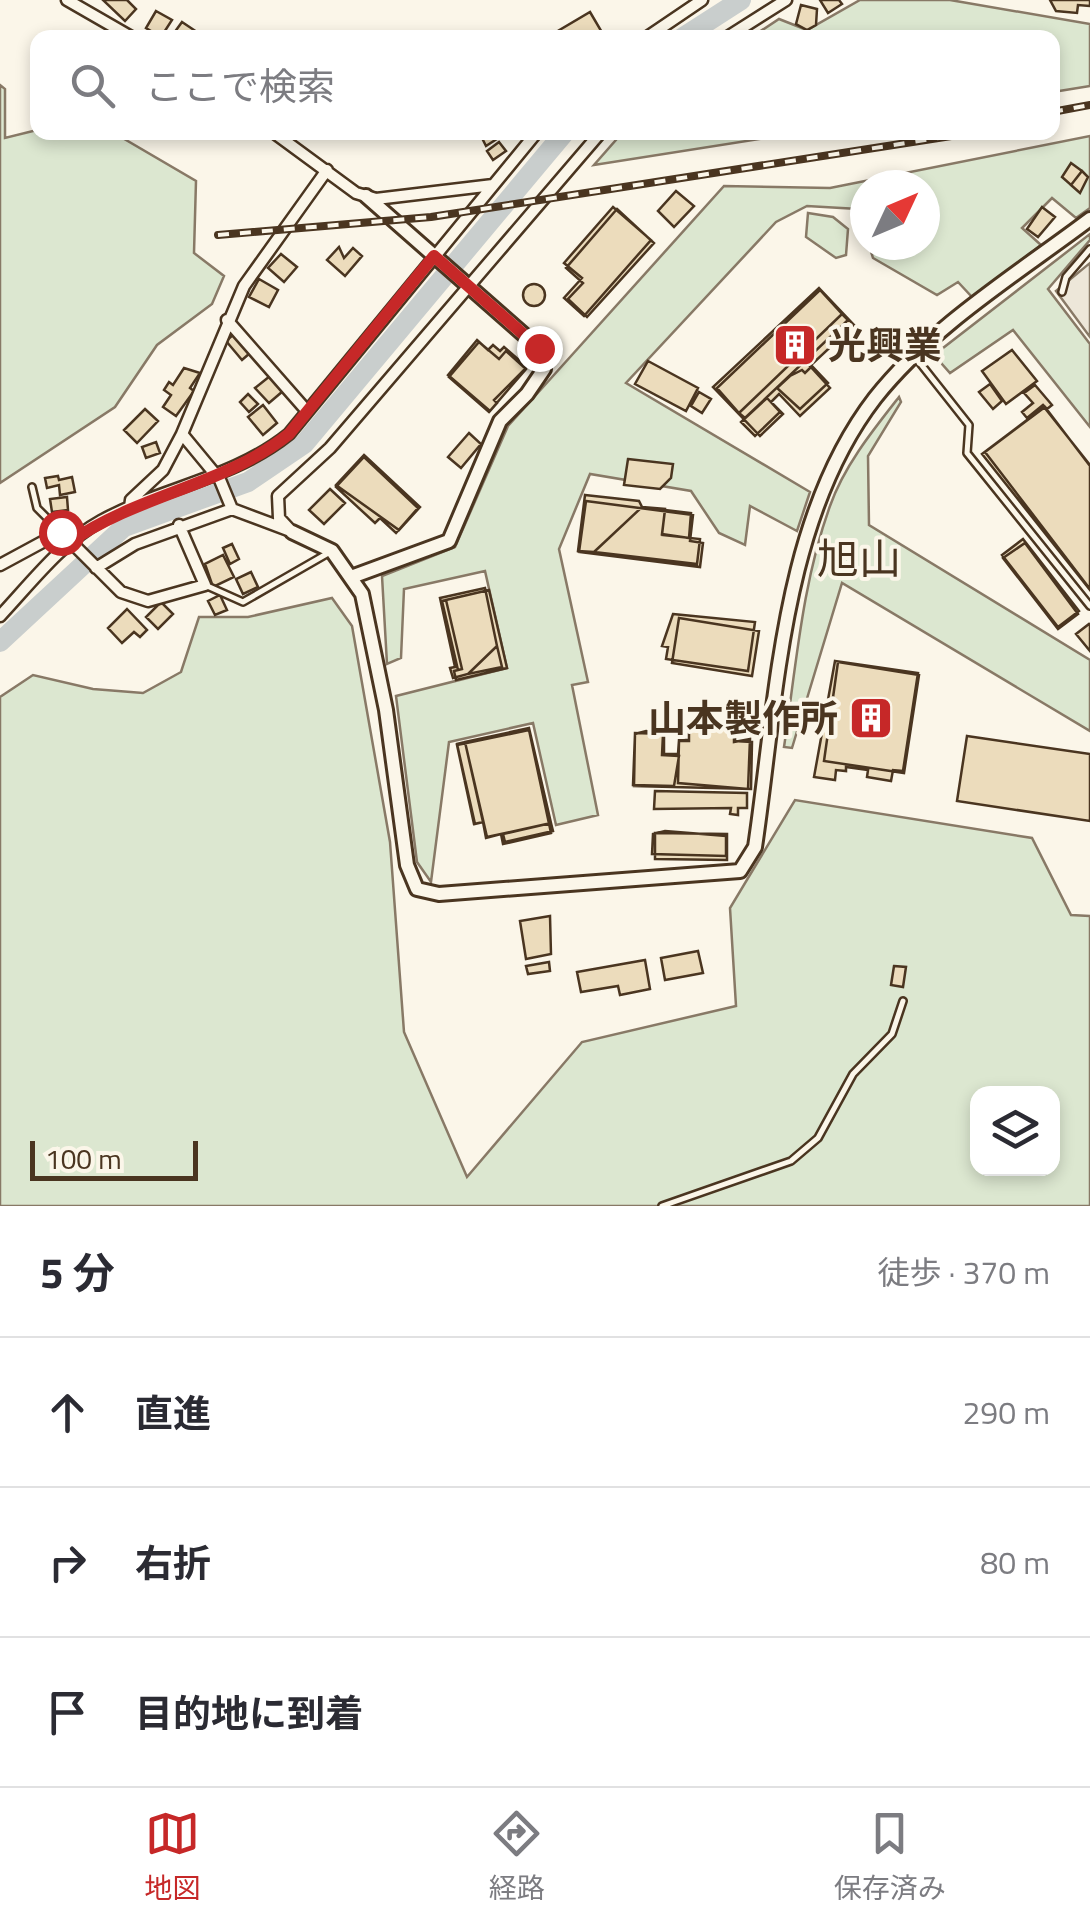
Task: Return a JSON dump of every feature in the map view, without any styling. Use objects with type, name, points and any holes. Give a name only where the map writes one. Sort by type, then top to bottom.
[{"type":"street","points":[[67,0],[119,30]]},
{"type":"street","points":[[658,30],[702,0]]},
{"type":"street","points":[[739,30],[786,0]]},
{"type":"street","points":[[284,140],[366,196],[465,281],[539,348],[544,368],[527,394],[500,421],[449,541],[354,576]]},
{"type":"street","points":[[0,616],[74,546],[130,507],[219,478],[262,456],[289,434],[531,140]]},
{"type":"street","points":[[292,532],[279,518],[278,496],[330,448],[465,281],[594,140]]},
{"type":"street","points":[[130,507],[130,500],[163,470],[182,434],[244,286],[327,170]]},
{"type":"street","points":[[366,196],[376,199],[494,185]]},
{"type":"street","points":[[94,567],[179,525],[232,509],[332,551],[354,576],[366,606],[386,710],[407,865],[418,889],[439,894],[740,871],[754,846],[795,576],[811,520],[846,443],[876,398],[914,356],[1090,219]]},
{"type":"street","points":[[227,320],[306,410]]},
{"type":"street","points":[[182,434],[219,478],[232,509]]},
{"type":"street","points":[[0,565],[61,532],[121,592],[148,601],[205,585],[179,525]]},
{"type":"lane","points":[[1062,292],[1066,276],[1090,249]]},
{"type":"lane","points":[[914,356],[969,425],[967,453],[1090,606]]},
{"type":"lane","points":[[32,487],[37,508],[61,532]]},
{"type":"lane","points":[[205,585],[243,602],[332,551]]},
{"type":"lane","points":[[662,1206],[767,1172],[804,1150],[826,1126],[854,1074],[892,1034],[903,1001]]},
{"type":"green space","points":[[860,0],[950,0],[1090,24],[1090,86],[1060,91],[1060,30],[807,30]]},
{"type":"green space","points":[[779,19],[807,30],[762,30]]},
{"type":"green space","points":[[0,85],[5,89],[5,138],[30,132],[30,140],[126,140],[196,181],[194,253],[224,276],[212,304],[157,345],[115,407],[0,483]]},
{"type":"green space","points":[[1090,136],[1090,208],[1076,218],[1052,198],[1022,228],[1041,245],[973,298],[958,282],[937,295],[876,260],[940,260],[940,170],[920,170]]},
{"type":"green space","points":[[615,140],[753,140],[594,165]]},
{"type":"green space","points":[[850,184],[850,209],[807,206],[776,222],[626,383],[810,492],[797,531],[750,506],[745,545],[719,533],[691,491],[590,474],[559,549],[588,682],[572,685],[598,815],[556,825],[533,723],[449,742],[431,882],[417,862],[396,696],[507,668],[485,571],[404,589],[401,658],[387,664],[382,576],[455,547],[508,426],[724,186],[830,188]]},
{"type":"green space","points":[[808,213],[833,217],[848,229],[846,255],[836,258],[806,237]]},
{"type":"green space","points":[[1090,234],[1090,240],[1048,289],[1090,344],[1090,427],[1013,330],[950,373],[934,355]]},
{"type":"green space","points":[[899,397],[901,402],[868,456],[869,525],[1090,660],[1090,731],[842,583],[792,748],[784,747],[806,595],[820,535],[851,463]]},
{"type":"green space","points":[[332,598],[352,626],[390,842],[404,1032],[467,1177],[582,1042],[736,1006],[730,908],[795,800],[1032,838],[1071,915],[1090,916],[1090,1206],[0,1206],[0,697],[33,675],[93,689],[143,693],[181,672],[199,617],[248,617]]},
{"type":"shaded area","points":[[1090,263],[1090,337],[1056,291]]},
{"type":"building","points":[[103,0],[127,0],[136,9],[125,21]]},
{"type":"building","points":[[820,0],[839,0],[842,4],[828,13]]},
{"type":"building","points":[[1050,0],[1090,0],[1090,6],[1078,5],[1077,13],[1056,11]]},
{"type":"building","points":[[801,5],[817,9],[816,25],[807,30],[796,24]]},
{"type":"building","points":[[156,11],[172,20],[166,30],[146,28]]},
{"type":"building","points":[[590,12],[601,30],[560,30]]},
{"type":"building","points":[[182,22],[194,30],[176,30]]},
{"type":"building","points":[[499,142],[506,151],[493,160],[487,151]]},
{"type":"building","points":[[1071,163],[1082,171],[1071,185],[1062,177]]},
{"type":"building","points":[[1082,171],[1088,177],[1080,193],[1071,185]]},
{"type":"building","points":[[676,191],[694,206],[674,227],[658,211]]},
{"type":"building","points":[[613,207],[651,240],[584,316],[564,298],[582,278],[564,263]]},
{"type":"building","points":[[1042,207],[1055,217],[1038,237],[1027,229]]},
{"type":"building","points":[[617,209],[654,243],[587,317],[568,299],[583,283],[566,268]]},
{"type":"building","points":[[339,247],[344,258],[353,248],[362,256],[345,276],[327,260]]},
{"type":"building","points":[[281,254],[297,267],[284,282],[268,268]]},
{"type":"building","points":[[259,279],[278,290],[269,307],[249,297]]},
{"type":"building","points":[[534,284],[542,287],[542,303],[534,306],[526,303],[523,295],[526,287]]},
{"type":"building","name":"光興業","points":[[819,288],[854,325],[810,366],[830,388],[800,416],[779,394],[771,402],[783,414],[760,436],[713,387]]},
{"type":"building","points":[[820,290],[842,314],[739,413],[717,388]]},
{"type":"building","points":[[842,314],[848,320],[745,418],[739,413]]},
{"type":"building","points":[[234,334],[250,353],[242,360],[226,341]]},
{"type":"building","points":[[477,340],[488,350],[493,345],[500,351],[504,347],[527,367],[494,400],[497,403],[490,411],[448,375]]},
{"type":"building","points":[[479,342],[499,359],[506,351],[526,369],[489,412],[449,377]]},
{"type":"building","points":[[1012,350],[1037,381],[1006,404],[982,371]]},
{"type":"building","points":[[648,361],[698,388],[686,411],[635,384]]},
{"type":"building","points":[[812,366],[828,383],[800,409],[777,388],[790,376],[802,370],[805,373]]},
{"type":"building","points":[[184,368],[200,373],[190,388],[194,391],[176,416],[163,407],[171,395],[164,390],[169,382],[173,385]]},
{"type":"building","points":[[270,376],[283,391],[269,403],[255,388]]},
{"type":"building","points":[[990,384],[1002,401],[993,409],[979,392]]},
{"type":"building","points":[[1035,385],[1052,405],[1047,409],[1043,405],[1027,418],[1022,412],[1033,403],[1024,393]]},
{"type":"building","points":[[699,392],[711,399],[702,413],[691,406]]},
{"type":"building","points":[[248,394],[258,404],[249,412],[240,402]]},
{"type":"building","points":[[767,398],[780,412],[755,436],[741,422]]},
{"type":"building","points":[[263,405],[277,423],[263,435],[248,417]]},
{"type":"building","points":[[1044,407],[1090,465],[1090,590],[982,454]]},
{"type":"building","points":[[1045,407],[1090,466],[1090,589],[985,452]]},
{"type":"building","points":[[145,409],[158,421],[137,443],[124,430]]},
{"type":"building","points":[[469,433],[481,444],[461,468],[448,457]]},
{"type":"building","points":[[156,442],[160,453],[146,458],[142,447]]},
{"type":"building","points":[[364,455],[420,507],[399,530],[336,485]]},
{"type":"building","points":[[364,457],[418,508],[396,533],[380,518],[375,523],[336,487]]},
{"type":"building","points":[[628,459],[673,464],[671,478],[660,489],[624,485]]},
{"type":"building","points":[[58,476],[59,480],[72,477],[75,492],[60,495],[59,485],[47,488],[45,478]]},
{"type":"building","points":[[330,489],[345,503],[324,524],[309,510]]},
{"type":"building","points":[[585,495],[639,501],[642,507],[594,552],[578,551]]},
{"type":"building","points":[[67,497],[68,510],[52,512],[50,499]]},
{"type":"building","points":[[586,501],[693,515],[690,541],[703,543],[700,567],[579,552]]},
{"type":"building","points":[[642,507],[665,509],[662,535],[700,539],[697,564],[594,552]]},
{"type":"building","points":[[665,510],[691,513],[689,538],[662,534]]},
{"type":"building","points":[[1023,539],[1079,611],[1058,627],[1002,555]]},
{"type":"building","points":[[1025,543],[1078,614],[1058,629],[1003,558]]},
{"type":"building","points":[[232,544],[239,559],[230,564],[223,548]]},
{"type":"building","points":[[223,555],[234,577],[213,587],[205,564]]},
{"type":"building","points":[[251,572],[258,587],[243,594],[236,579]]},
{"type":"building","points":[[485,588],[497,646],[468,674],[453,678],[450,668],[455,667],[440,598]]},
{"type":"building","points":[[489,590],[507,668],[456,680],[454,671],[462,669],[446,600]]},
{"type":"building","points":[[220,595],[227,610],[215,615],[208,601]]},
{"type":"building","points":[[446,600],[462,669],[458,670],[442,601]]},
{"type":"building","points":[[161,602],[173,614],[158,629],[146,617]]},
{"type":"building","points":[[127,609],[147,630],[140,637],[134,632],[122,643],[108,628]]},
{"type":"building","points":[[673,614],[755,622],[748,671],[666,659],[668,647],[662,646]]},
{"type":"building","points":[[679,618],[759,631],[752,676],[672,663]]},
{"type":"building","points":[[1090,625],[1090,651],[1076,634]]},
{"type":"building","points":[[497,646],[502,667],[468,674]]},
{"type":"building","name":"山本製作所","points":[[835,661],[918,673],[903,771],[893,770],[891,781],[867,777],[868,770],[846,767],[846,771],[836,770],[835,780],[814,777]]},
{"type":"building","name":"山本製作所","points":[[838,662],[919,675],[904,773],[824,761]]},
{"type":"building","points":[[689,722],[735,724],[735,741],[752,742],[751,789],[634,786],[635,733],[664,734],[664,754],[678,754],[679,740],[689,740]]},
{"type":"building","points":[[734,724],[734,742],[750,739],[748,789],[678,783],[679,741],[689,741],[689,725]]},
{"type":"building","points":[[529,728],[551,823],[487,837],[465,742]]},
{"type":"building","points":[[529,730],[551,833],[503,844],[501,834],[486,838],[483,822],[474,824],[457,745]]},
{"type":"building","points":[[635,734],[663,734],[662,755],[679,756],[674,786],[633,785]]},
{"type":"building","points":[[967,736],[1090,754],[1090,821],[957,801]]},
{"type":"building","points":[[465,742],[483,822],[475,824],[457,744]]},
{"type":"building","points":[[655,791],[747,793],[747,808],[738,808],[738,815],[730,814],[731,808],[654,809]]},
{"type":"building","points":[[551,823],[553,831],[505,842],[503,834]]},
{"type":"building","points":[[665,831],[726,836],[726,856],[652,854],[653,834]]},
{"type":"building","points":[[655,833],[727,834],[727,860],[655,859]]},
{"type":"building","points":[[550,916],[551,954],[526,959],[520,921]]},
{"type":"building","points":[[698,951],[703,973],[665,980],[661,958]]},
{"type":"building","points":[[645,960],[650,989],[620,995],[618,986],[581,992],[577,972]]},
{"type":"building","points":[[549,962],[550,971],[528,974],[526,966]]},
{"type":"building","points":[[894,966],[906,967],[903,987],[891,985]]},
{"type":"waterway","points":[[694,30],[741,0]]},
{"type":"waterway","points":[[0,642],[124,527],[248,482],[304,444],[558,140]]},
{"type":"railway","points":[[1060,111],[1090,105]]},
{"type":"railway","points":[[218,235],[431,217],[926,140]]},
{"type":"place","name":"光興業","points":[[795,345]]},
{"type":"place","name":"山本製作所","points":[[871,718]]},
{"type":"district","name":"旭山","points":[[859,558]]},
{"type":"route","points":[[61,532],[70,542],[98,522],[140,502],[262,456],[289,434],[434,256],[539,348]]}]
